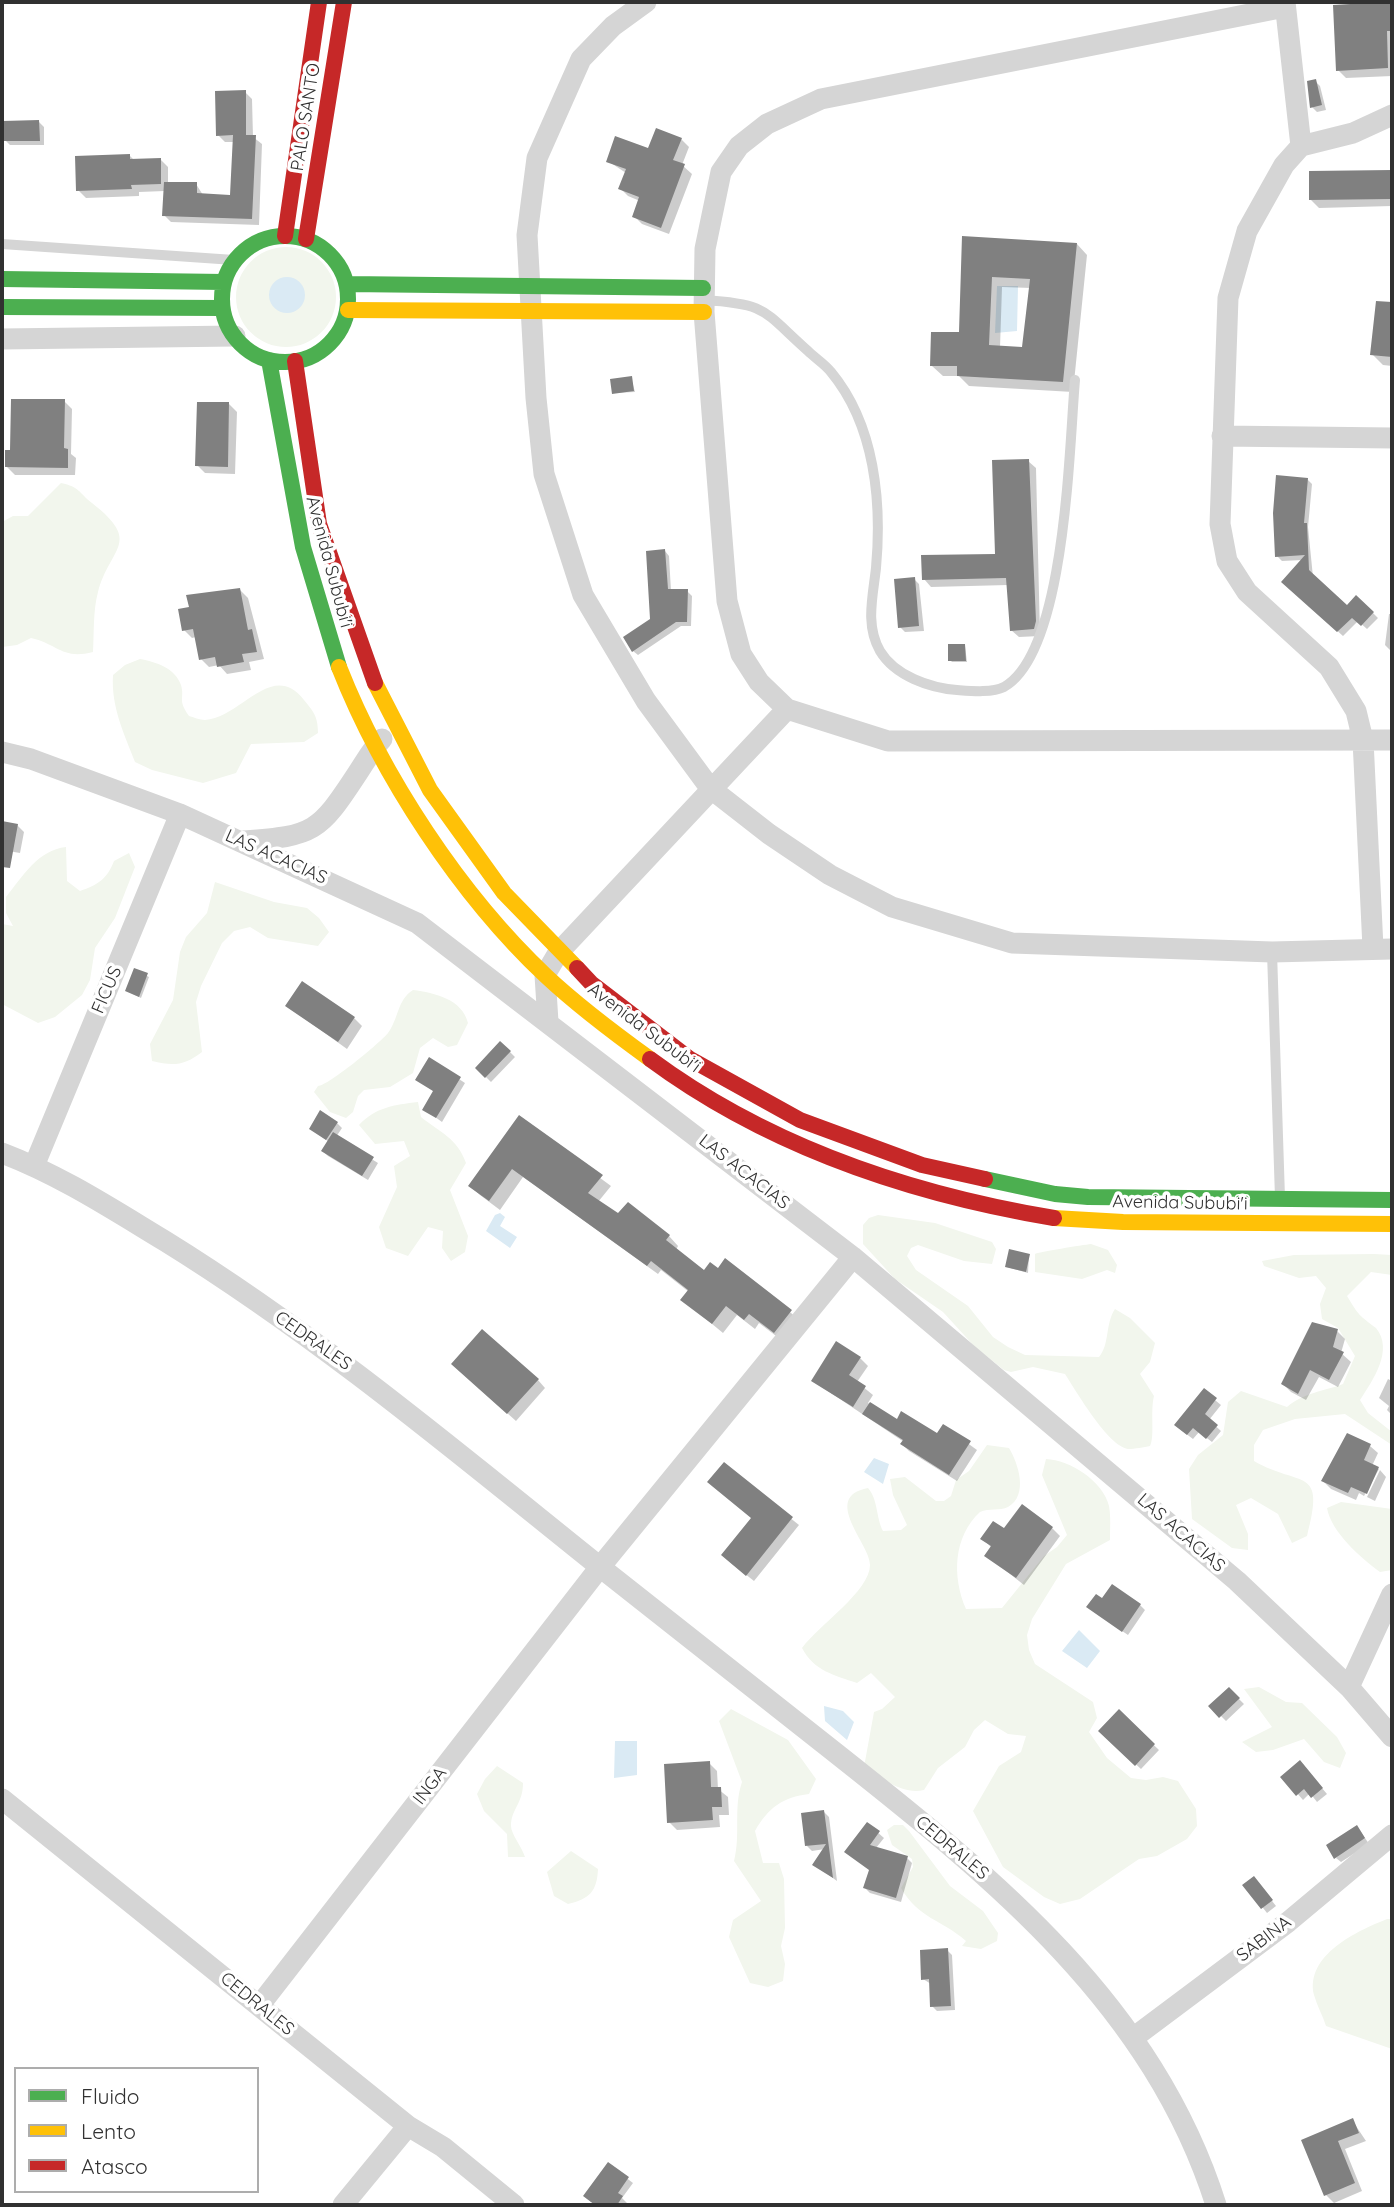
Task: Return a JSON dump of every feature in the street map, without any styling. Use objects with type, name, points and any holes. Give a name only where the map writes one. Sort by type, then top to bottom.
[{"type":"street","name":"PALO SANTO","points":[[285,236],[319,2]]},
{"type":"street","name":"PALO SANTO","points":[[306,239],[344,2]]},
{"type":"street","points":[[646,2],[613,26],[580,59],[537,158],[530,201],[528,288],[544,474],[583,595],[646,701],[710,788],[769,834],[855,888],[892,907],[1012,943],[1272,952],[1383,949],[1363,740],[1356,711],[1329,667],[1247,592],[1227,561],[1220,524],[1228,298],[1247,231],[1284,166],[1301,146],[1353,132],[1392,115]]},
{"type":"street","points":[[1301,146],[1285,4],[821,99],[767,124],[739,146],[721,172],[709,218],[703,300],[727,601],[741,654],[759,682],[787,709],[888,741],[1392,740]]},
{"type":"street","points":[[285,236],[306,239],[325,249],[339,265],[347,284],[348,310],[341,328],[330,344],[314,355],[295,361],[269,360],[252,353],[235,336],[222,308],[224,282],[234,260],[265,239],[285,236]]},
{"type":"street","points":[[2,279],[224,282]]},
{"type":"street","points":[[347,284],[528,288],[703,300]]},
{"type":"street","points":[[348,310],[531,312],[703,300]]},
{"type":"street","points":[[2,307],[222,308]]},
{"type":"street","points":[[2,339],[235,336]]},
{"type":"street","name":"Avenida Sububi'i","points":[[269,360],[301,551],[336,660],[375,746],[412,808],[465,884],[545,975],[623,1039],[678,1080],[718,1104],[805,1148],[914,1188],[990,1206],[1055,1217],[1110,1221],[1392,1224]]},
{"type":"street","name":"Avenida Sububi'i","points":[[295,361],[308,468],[324,545],[354,636],[394,728],[430,794],[483,870],[558,953],[628,1015],[710,1071],[773,1107],[859,1145],[994,1183],[1059,1194],[1112,1198],[1392,1200]]},
{"type":"street","points":[[1222,436],[1392,439]]},
{"type":"street","points":[[548,1022],[545,975],[558,953],[787,709]]},
{"type":"street","points":[[242,841],[278,838],[308,831],[331,815],[375,746],[394,728]]},
{"type":"street","name":"LAS ACACIAS","points":[[2,752],[31,759],[180,814],[417,923],[853,1257],[1185,1536],[1349,1687],[1392,1737]]},
{"type":"street","name":"FICUS","points":[[34,1166],[180,814]]},
{"type":"street","points":[[507,990],[545,975]]},
{"type":"street","name":"CEDRALES","points":[[2,1153],[89,1194],[216,1273],[345,1363],[940,1836],[1008,1895],[1067,1956],[1133,2038],[1180,2115],[1202,2161],[1216,2205]]},
{"type":"street","points":[[600,1567],[853,1257]]},
{"type":"street","name":"INGA","points":[[259,2006],[600,1567]]},
{"type":"street","points":[[1349,1687],[1392,1594]]},
{"type":"street","name":"CEDRALES","points":[[2,1799],[408,2126],[443,2147],[514,2205]]},
{"type":"street","name":"SABINA","points":[[1133,2038],[1288,1922],[1392,1835]]},
{"type":"street","points":[[344,2205],[408,2126]]},
{"type":"lane","points":[[2,244],[234,260]]},
{"type":"lane","points":[[703,300],[754,305],[830,369],[841,385],[856,413],[875,479],[878,534],[870,615],[874,637],[881,653],[908,676],[938,689],[975,691],[1003,688],[1020,673],[1040,638],[1049,613],[1059,551],[1075,380]]},
{"type":"lane","points":[[1272,952],[1280,1199]]},
{"type":"shaded area","points":[[286,247],[314,255],[328,269],[336,297],[328,325],[314,339],[286,347],[258,339],[244,325],[236,297],[244,269],[258,255]]},
{"type":"shaded area","points":[[287,277],[300,282],[305,295],[300,308],[287,313],[274,308],[269,295],[274,282]]},
{"type":"shaded area","points":[[997,286],[1018,286],[1017,331],[995,333]]},
{"type":"shaded area","points":[[61,483],[75,488],[107,516],[116,527],[119,537],[119,546],[103,577],[96,599],[93,652],[67,653],[31,638],[17,645],[2,647],[2,522],[13,516],[28,516]]},
{"type":"shaded area","points":[[140,659],[158,664],[174,674],[181,685],[182,702],[189,716],[205,720],[218,717],[268,688],[280,686],[292,689],[313,711],[318,733],[304,742],[251,744],[236,773],[203,783],[152,770],[135,762],[119,720],[114,698],[113,675],[125,665]]},
{"type":"shaded area","points":[[66,847],[67,881],[80,891],[101,880],[114,861],[129,853],[135,867],[115,918],[95,948],[90,980],[82,995],[55,1017],[38,1023],[2,1004],[2,924],[13,926],[6,913],[6,897],[39,859],[56,849]]},
{"type":"shaded area","points":[[215,882],[274,902],[307,908],[329,932],[318,946],[268,938],[250,927],[234,931],[222,943],[196,1002],[202,1052],[178,1064],[152,1061],[150,1044],[173,1000],[180,952],[186,937],[207,913]]},
{"type":"shaded area","points":[[413,990],[438,995],[460,1008],[468,1023],[457,1045],[448,1047],[433,1038],[420,1048],[413,1073],[390,1087],[364,1090],[358,1096],[353,1112],[346,1118],[330,1112],[314,1092],[318,1086],[343,1072],[388,1033],[401,1004]]},
{"type":"shaded area","points":[[418,1102],[421,1117],[453,1142],[466,1163],[450,1190],[468,1236],[465,1252],[451,1261],[442,1248],[443,1231],[428,1227],[408,1256],[386,1248],[379,1227],[397,1187],[394,1166],[410,1156],[404,1141],[375,1144],[359,1125],[379,1111]]},
{"type":"shaded area","points":[[500,1213],[505,1217],[500,1226],[517,1237],[510,1248],[486,1231],[495,1215]]},
{"type":"shaded area","points":[[878,1215],[935,1223],[992,1242],[996,1249],[992,1264],[964,1261],[918,1245],[911,1248],[907,1256],[916,1270],[968,1306],[993,1337],[1025,1355],[1099,1357],[1105,1346],[1115,1309],[1130,1318],[1155,1343],[1150,1362],[1140,1374],[1154,1396],[1150,1446],[1128,1449],[1120,1446],[1093,1417],[1065,1374],[1033,1367],[1011,1372],[1004,1370],[975,1347],[943,1312],[895,1279],[863,1244],[863,1225],[869,1218]]},
{"type":"shaded area","points":[[1091,1244],[1108,1250],[1117,1265],[1115,1273],[1107,1270],[1082,1279],[1035,1272],[1035,1254]]},
{"type":"shaded area","points":[[1294,1255],[1392,1255],[1392,1275],[1371,1272],[1347,1296],[1381,1337],[1383,1346],[1380,1365],[1360,1400],[1368,1413],[1392,1432],[1392,1445],[1345,1414],[1295,1419],[1263,1430],[1254,1445],[1254,1461],[1305,1482],[1311,1488],[1312,1514],[1307,1536],[1292,1543],[1278,1514],[1251,1498],[1236,1505],[1248,1534],[1248,1550],[1232,1548],[1192,1519],[1189,1469],[1198,1455],[1223,1435],[1228,1402],[1241,1391],[1287,1407],[1307,1395],[1343,1384],[1355,1356],[1338,1328],[1322,1319],[1320,1304],[1326,1288],[1316,1276],[1299,1278],[1264,1266],[1262,1261]]},
{"type":"shaded area","points":[[987,1445],[1009,1448],[1016,1462],[1020,1487],[1014,1502],[1008,1507],[980,1512],[964,1533],[957,1571],[966,1609],[1002,1608],[1044,1556],[1057,1547],[1067,1535],[1042,1475],[1046,1459],[1065,1463],[1093,1480],[1106,1497],[1109,1506],[1110,1540],[1066,1564],[1032,1619],[1027,1635],[1029,1650],[1035,1664],[1093,1702],[1097,1718],[1089,1732],[1107,1758],[1131,1778],[1146,1780],[1163,1777],[1178,1781],[1196,1809],[1197,1826],[1187,1839],[1157,1856],[1139,1859],[1080,1899],[1060,1904],[1044,1897],[1003,1867],[973,1811],[999,1766],[1021,1752],[1026,1736],[1008,1734],[985,1720],[974,1730],[965,1747],[938,1768],[924,1790],[900,1788],[864,1767],[874,1712],[882,1709],[895,1697],[871,1673],[857,1683],[840,1677],[812,1662],[802,1648],[853,1597],[868,1575],[868,1556],[848,1511],[848,1501],[854,1493],[868,1488],[874,1498],[883,1531],[901,1530],[907,1525],[893,1495],[890,1479],[905,1477],[936,1501],[944,1501],[951,1496],[956,1480],[969,1471]]},
{"type":"shaded area","points":[[874,1458],[889,1464],[883,1484],[864,1472]]},
{"type":"shaded area","points":[[1341,1502],[1392,1509],[1392,1570],[1380,1572],[1356,1552],[1334,1526],[1327,1508]]},
{"type":"shaded area","points":[[1079,1630],[1100,1651],[1087,1668],[1062,1651]]},
{"type":"shaded area","points":[[1259,1687],[1286,1702],[1302,1703],[1337,1737],[1346,1753],[1340,1768],[1324,1762],[1304,1739],[1273,1750],[1256,1752],[1242,1742],[1272,1727],[1244,1689]]},
{"type":"shaded area","points":[[824,1706],[843,1711],[854,1722],[847,1740],[825,1721]]},
{"type":"shaded area","points":[[731,1709],[788,1740],[816,1779],[809,1794],[777,1805],[755,1831],[763,1863],[779,1863],[784,1879],[785,1928],[781,1946],[785,1964],[783,1981],[768,1987],[750,1983],[729,1937],[733,1920],[761,1901],[734,1861],[742,1782],[719,1721]]},
{"type":"shaded area","points":[[615,1741],[637,1741],[637,1775],[614,1778]]},
{"type":"shaded area","points":[[497,1766],[523,1783],[511,1826],[525,1857],[508,1857],[507,1834],[484,1811],[477,1794],[485,1779]]},
{"type":"shaded area","points":[[894,1825],[903,1825],[950,1886],[983,1911],[998,1933],[997,1941],[981,1949],[962,1946],[966,1941],[915,1906],[901,1888],[913,1867],[912,1859],[892,1845],[887,1830]]},
{"type":"shaded area","points":[[571,1851],[598,1869],[591,1893],[582,1900],[568,1904],[554,1896],[547,1872]]},
{"type":"shaded area","points":[[1387,1919],[1392,1919],[1392,2049],[1326,2026],[1314,1995],[1313,1981],[1317,1968],[1336,1946]]},
{"type":"building","points":[[1385,2],[1392,4],[1392,31],[1387,31],[1388,68],[1336,71],[1333,5]]},
{"type":"building","points":[[1316,79],[1322,105],[1310,108],[1307,81]]},
{"type":"building","points":[[246,90],[246,135],[256,135],[252,219],[162,216],[164,182],[197,182],[197,193],[230,195],[233,135],[216,136],[215,91]]},
{"type":"building","points":[[39,120],[40,141],[3,141],[3,121]]},
{"type":"building","points":[[656,128],[682,138],[673,160],[685,164],[661,228],[632,217],[639,197],[618,189],[626,169],[606,162],[615,136],[648,148]]},
{"type":"building","points":[[130,154],[130,159],[161,158],[161,184],[131,185],[132,189],[76,191],[75,156]]},
{"type":"building","points":[[1392,170],[1392,199],[1309,200],[1309,171]]},
{"type":"building","points":[[962,236],[1077,243],[1063,382],[957,376],[957,366],[930,366],[931,332],[959,332]],"holes":[[[992,277],[1030,279],[1022,347],[989,345]]]},
{"type":"building","points":[[1376,301],[1392,302],[1392,357],[1370,355]]},
{"type":"building","points":[[632,376],[634,391],[612,394],[610,379]]},
{"type":"building","points":[[11,399],[65,399],[64,448],[68,449],[68,468],[5,467],[5,450],[10,450]]},
{"type":"building","points":[[197,402],[229,402],[228,467],[195,466]]},
{"type":"building","points":[[1029,459],[1036,621],[1034,629],[1010,631],[1006,578],[922,580],[921,555],[995,554],[992,460]]},
{"type":"building","points":[[1276,475],[1308,478],[1304,523],[1307,523],[1309,570],[1347,605],[1356,595],[1374,612],[1361,626],[1352,618],[1337,632],[1281,582],[1305,555],[1275,557],[1273,513]]},
{"type":"building","points":[[665,549],[668,589],[688,589],[687,622],[676,622],[632,652],[623,637],[650,619],[646,551]]},
{"type":"building","points":[[915,577],[919,626],[898,628],[894,579]]},
{"type":"building","points":[[240,588],[248,630],[252,629],[257,652],[242,654],[244,662],[217,667],[215,657],[199,660],[193,629],[182,631],[178,609],[189,607],[186,595]]},
{"type":"building","points":[[948,644],[965,644],[966,661],[948,661]]},
{"type":"building","points":[[2,821],[18,824],[10,868],[2,867]]},
{"type":"building","points":[[134,968],[148,973],[139,997],[125,991]]},
{"type":"building","points":[[302,981],[355,1017],[338,1042],[285,1006]]},
{"type":"building","points":[[500,1041],[511,1051],[485,1078],[475,1068]]},
{"type":"building","points":[[429,1057],[461,1077],[436,1118],[422,1110],[433,1091],[415,1080]]},
{"type":"building","points":[[320,1110],[338,1122],[326,1140],[309,1129]]},
{"type":"building","points":[[519,1115],[603,1175],[588,1193],[618,1213],[628,1202],[670,1235],[666,1240],[704,1270],[710,1262],[718,1268],[725,1258],[792,1310],[774,1333],[749,1314],[744,1320],[726,1306],[712,1324],[680,1300],[688,1290],[651,1261],[647,1266],[512,1169],[489,1201],[468,1186]]},
{"type":"building","points":[[333,1132],[374,1157],[362,1176],[321,1151]]},
{"type":"building","points":[[1009,1249],[1030,1254],[1026,1272],[1005,1267]]},
{"type":"building","points":[[1312,1322],[1338,1329],[1333,1347],[1344,1352],[1329,1380],[1310,1370],[1298,1394],[1281,1384]]},
{"type":"building","points":[[482,1329],[539,1379],[507,1414],[451,1364]]},
{"type":"building","points":[[836,1341],[861,1357],[849,1375],[866,1386],[853,1407],[811,1381]]},
{"type":"building","points":[[1204,1388],[1217,1398],[1205,1414],[1218,1425],[1206,1439],[1193,1428],[1187,1435],[1174,1425]]},
{"type":"building","points":[[870,1402],[897,1419],[901,1411],[937,1433],[943,1424],[971,1441],[949,1475],[900,1444],[903,1440],[862,1414]]},
{"type":"building","points":[[1347,1433],[1371,1444],[1364,1460],[1379,1467],[1367,1494],[1351,1487],[1348,1493],[1321,1481]]},
{"type":"building","points":[[724,1462],[793,1517],[746,1576],[721,1555],[751,1518],[707,1482]]},
{"type":"building","points":[[1022,1504],[1053,1527],[1016,1578],[984,1556],[991,1546],[980,1539],[993,1521],[1004,1528]]},
{"type":"building","points":[[1112,1584],[1141,1604],[1122,1632],[1086,1607],[1096,1594],[1102,1598]]},
{"type":"building","points":[[1229,1687],[1240,1698],[1219,1718],[1208,1706]]},
{"type":"building","points":[[1119,1709],[1155,1744],[1135,1766],[1098,1731]]},
{"type":"building","points":[[1300,1760],[1323,1788],[1311,1798],[1304,1789],[1296,1796],[1280,1777]]},
{"type":"building","points":[[710,1761],[711,1787],[721,1787],[722,1807],[712,1807],[713,1820],[667,1823],[664,1764]]},
{"type":"building","points":[[824,1810],[833,1878],[812,1865],[826,1844],[805,1846],[801,1813]]},
{"type":"building","points":[[867,1822],[880,1831],[870,1845],[908,1856],[896,1898],[863,1888],[869,1870],[844,1852]]},
{"type":"building","points":[[1357,1825],[1365,1838],[1334,1859],[1326,1845]]},
{"type":"building","points":[[1254,1876],[1273,1900],[1261,1909],[1242,1885]]},
{"type":"building","points":[[948,1948],[951,2006],[930,2007],[929,1979],[921,1980],[920,1950]]},
{"type":"building","points":[[1353,2118],[1359,2133],[1338,2141],[1355,2183],[1324,2196],[1301,2140]]},
{"type":"building","points":[[608,2162],[629,2177],[618,2193],[623,2196],[617,2205],[595,2205],[583,2196]]},
{"type":"traffic: fast","points":[[285,236],[309,241],[330,254],[343,275],[348,299],[343,323],[330,344],[309,357],[285,362],[261,357],[240,344],[227,323],[222,299],[227,275],[240,254],[261,241],[285,236]]},
{"type":"traffic: fast","points":[[2,279],[224,282]]},
{"type":"traffic: fast","points":[[347,284],[703,288]]},
{"type":"traffic: fast","points":[[2,307],[222,308]]},
{"type":"traffic: fast","points":[[269,360],[303,547],[339,667]]},
{"type":"traffic: fast","points":[[985,1179],[1055,1194],[1088,1197],[1392,1200]]},
{"type":"traffic: slow","points":[[348,310],[704,312]]},
{"type":"traffic: slow","points":[[339,667],[377,750],[401,791],[426,832],[483,909],[558,987],[650,1059]]},
{"type":"traffic: slow","points":[[375,683],[430,790],[504,893],[577,968]]},
{"type":"traffic: slow","points":[[1054,1218],[1123,1222],[1392,1224]]},
{"type":"traffic: jam","points":[[285,236],[319,2]]},
{"type":"traffic: jam","points":[[306,239],[344,2]]},
{"type":"traffic: jam","points":[[295,361],[319,524],[375,683]]},
{"type":"traffic: jam","points":[[577,968],[591,983],[690,1059],[800,1120],[922,1165],[985,1179]]},
{"type":"traffic: jam","points":[[650,1059],[743,1118],[792,1142],[894,1180],[1000,1208],[1054,1218]]}]
